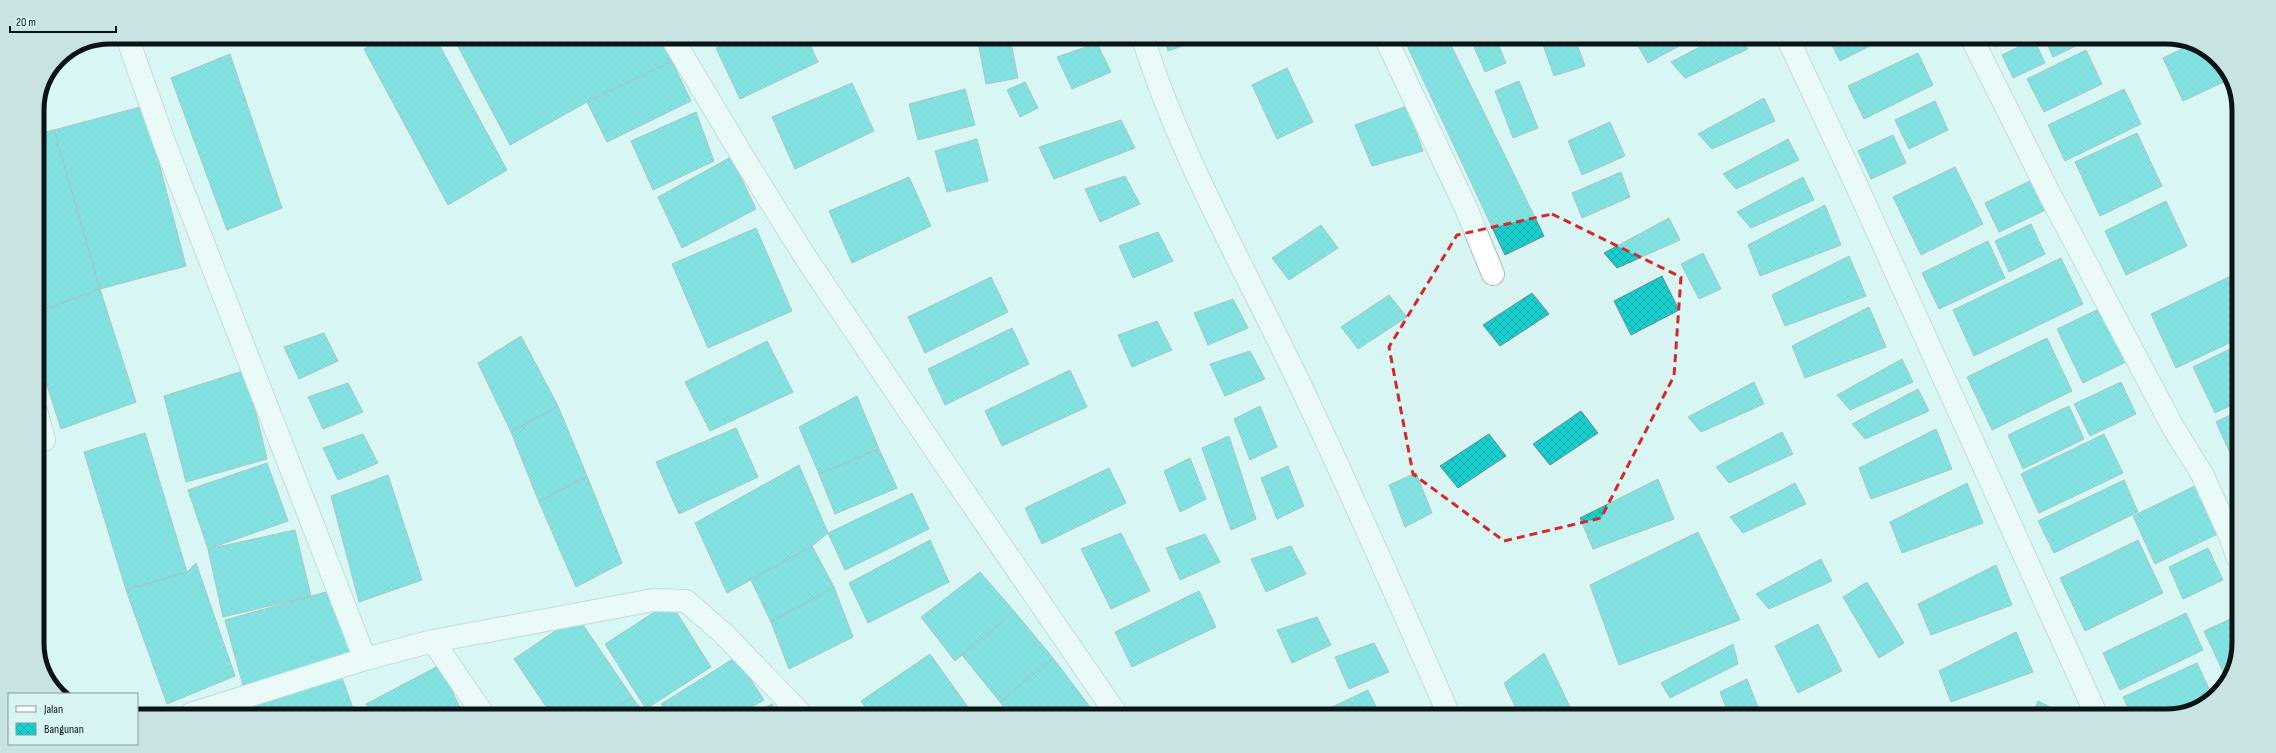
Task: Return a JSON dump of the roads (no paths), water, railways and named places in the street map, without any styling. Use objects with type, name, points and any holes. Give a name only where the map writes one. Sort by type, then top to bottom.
[{"type":"street","points":[[129,44],[168,154],[365,659]]},
{"type":"street","points":[[676,44],[804,255],[1113,709]]},
{"type":"street","points":[[1145,44],[1162,93],[1185,145],[1293,370],[1446,709]]},
{"type":"street","points":[[1388,44],[1466,208],[1493,274]]},
{"type":"street","points":[[1790,44],[1860,193],[2094,709]]},
{"type":"street","points":[[1974,44],[2053,202],[2174,429],[2202,474],[2232,542]]},
{"type":"street","points":[[207,709],[365,659],[433,641],[654,600],[686,601],[724,634],[796,709]]},
{"type":"street","points":[[433,641],[480,709]]}]
